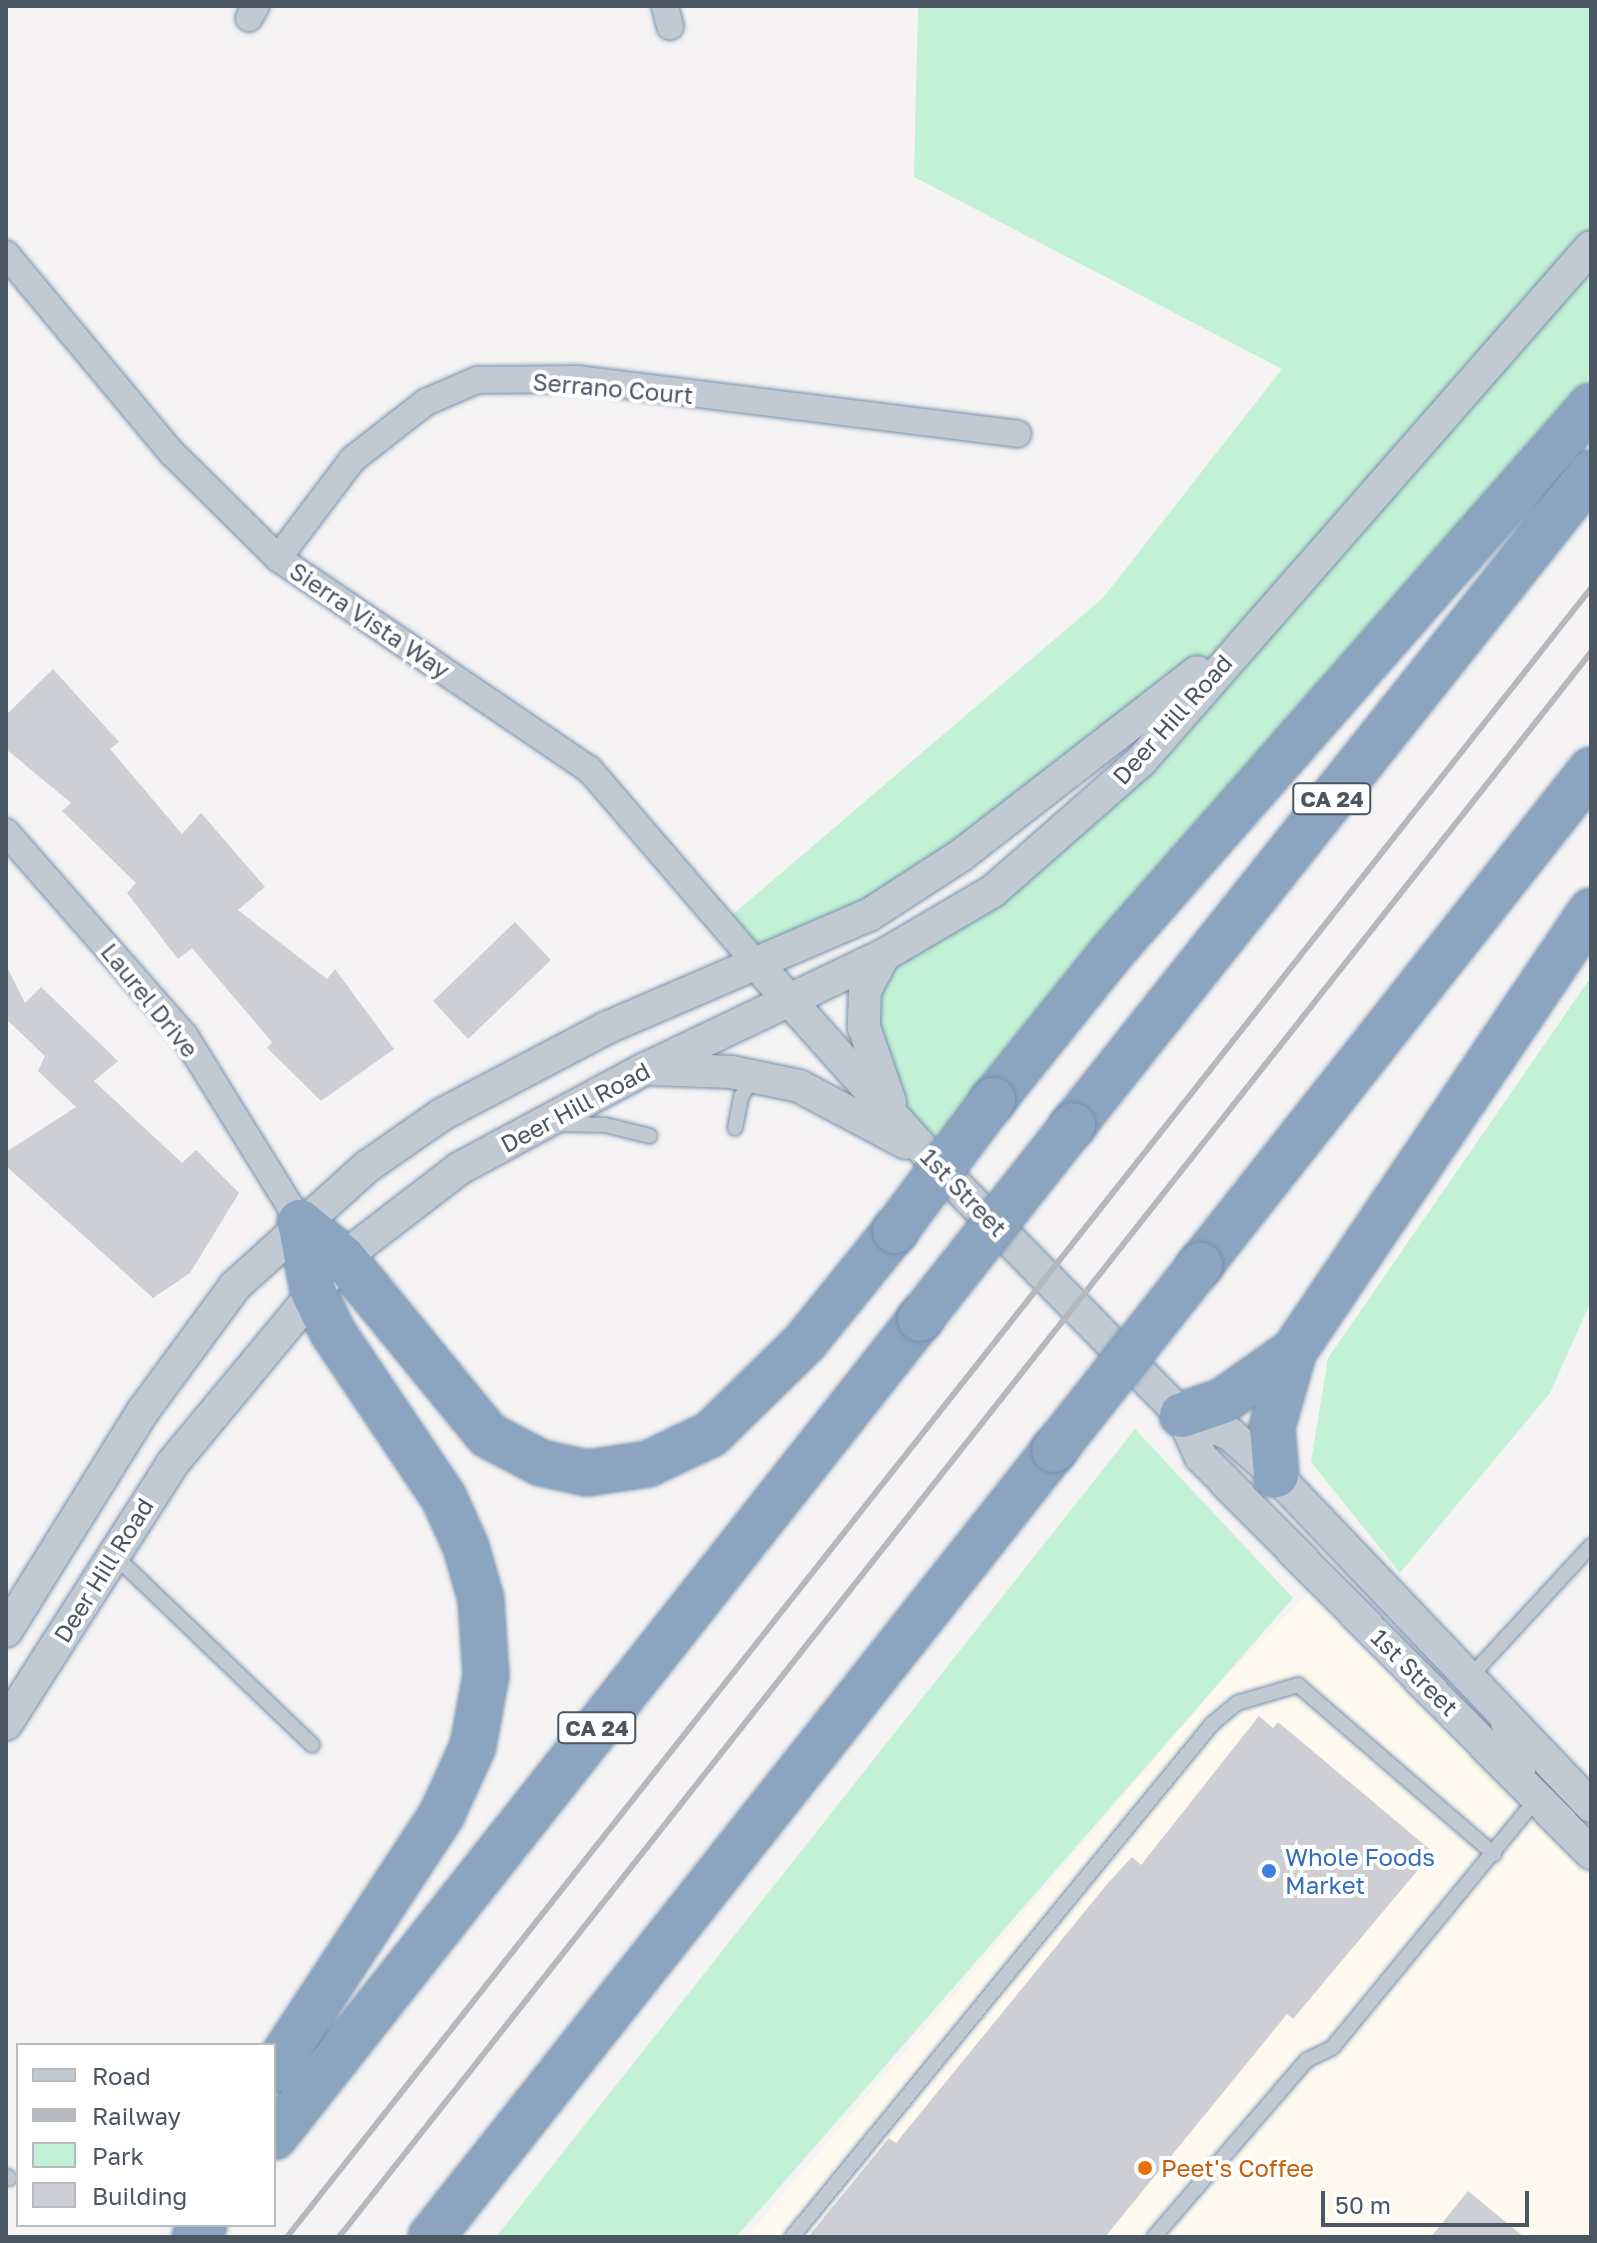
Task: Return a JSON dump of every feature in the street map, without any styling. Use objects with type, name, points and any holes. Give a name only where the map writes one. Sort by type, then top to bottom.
[{"type":"highway","points":[[300,1222],[343,1258],[488,1435],[541,1463],[600,1473],[665,1459],[725,1423],[804,1343],[895,1231],[993,1100],[1136,924],[1591,406]]},
{"type":"highway","name":"CA 24","points":[[276,2134],[1591,473]]},
{"type":"highway","points":[[431,2237],[1591,770]]},
{"type":"highway","points":[[1276,1475],[1272,1427],[1294,1351],[1591,911]]},
{"type":"highway","points":[[276,2067],[442,1814],[473,1746],[486,1675],[481,1599],[456,1523],[333,1333],[313,1291],[300,1222]]},
{"type":"highway","points":[[1182,1415],[1223,1401],[1294,1351]]},
{"type":"street","name":"Deer Hill Road","points":[[6,1724],[172,1464],[343,1258],[460,1168],[645,1069],[884,955],[993,891],[1141,761],[1261,619],[1591,247]]},
{"type":"street","name":"Sierra Vista Way","points":[[6,254],[172,453],[278,558],[589,769],[755,962]]},
{"type":"street","name":"Serrano Court","points":[[278,558],[353,459],[426,402],[477,380],[578,379],[1018,434]]},
{"type":"street","name":"Deer Hill Road","points":[[6,1631],[152,1399],[235,1286],[300,1222],[441,1115],[606,1028],[869,915],[960,856],[1120,737],[1261,619]]},
{"type":"street","name":"Laurel Drive","points":[[6,832],[184,1035],[300,1222]]},
{"type":"street","points":[[884,955],[865,990],[864,1027],[876,1076],[918,1143]]},
{"type":"street","name":"1st Street","points":[[755,962],[785,1001],[918,1143],[1182,1415],[1201,1457],[1591,1853]]},
{"type":"street","points":[[645,1069],[754,1077],[799,1086],[918,1143]]},
{"type":"street","name":"1st Street","points":[[1182,1415],[1230,1434],[1276,1475],[1591,1806]]},
{"type":"street","points":[[1541,1801],[1574,1813],[1591,1830]]},
{"type":"lane","points":[[735,1128],[741,1097],[754,1077]]},
{"type":"lane","points":[[540,1124],[605,1125],[650,1136]]},
{"type":"lane","points":[[1154,2237],[1307,2060],[1332,2048],[1541,1801],[1477,1689],[1591,1546]]},
{"type":"lane","points":[[113,1553],[312,1745]]},
{"type":"lane","points":[[792,2237],[1202,1736],[1237,1703],[1298,1685],[1494,1854]]},
{"type":"shaded area","points":[[1314,1588],[1591,1868],[1591,2237],[747,2237],[1219,1684]]},
{"type":"green space","points":[[918,6],[1591,6],[1591,376],[928,1154],[864,1027],[884,955],[993,891],[1257,624],[960,856],[755,962],[724,922],[1103,598],[1282,369],[914,177]]},
{"type":"green space","points":[[1591,977],[1591,1301],[1550,1393],[1400,1573],[1311,1462],[1328,1358]]},
{"type":"green space","points":[[1135,1429],[1293,1598],[736,2237],[496,2237]]},
{"type":"building","points":[[53,669],[119,742],[110,749],[182,834],[201,813],[265,887],[238,910],[327,979],[335,969],[394,1049],[321,1101],[267,1048],[272,1042],[192,948],[178,959],[127,893],[136,883],[62,811],[71,803],[6,749],[6,715]]},
{"type":"building","points":[[515,922],[551,960],[468,1039],[433,1001]]},
{"type":"building","points":[[6,965],[25,1003],[41,987],[118,1061],[94,1081],[182,1163],[196,1150],[239,1193],[190,1273],[153,1298],[6,1166],[6,1152],[76,1107],[38,1071],[45,1056],[6,1019]]},
{"type":"building","points":[[1259,1716],[1273,1728],[1278,1722],[1433,1852],[1293,2019],[1287,2014],[1105,2237],[808,2237],[889,2138],[896,2143],[1108,1883],[1132,1857],[1141,1865]]},
{"type":"building","points":[[1468,2191],[1524,2237],[1431,2237]]},
{"type":"railway","points":[[287,2237],[1591,588]]},
{"type":"railway","points":[[339,2237],[1591,652]]},
{"type":"place","name":"Whole Foods Market","points":[[1269,1871]]},
{"type":"place","name":"Peet's Coffee","points":[[1145,2168]]}]
